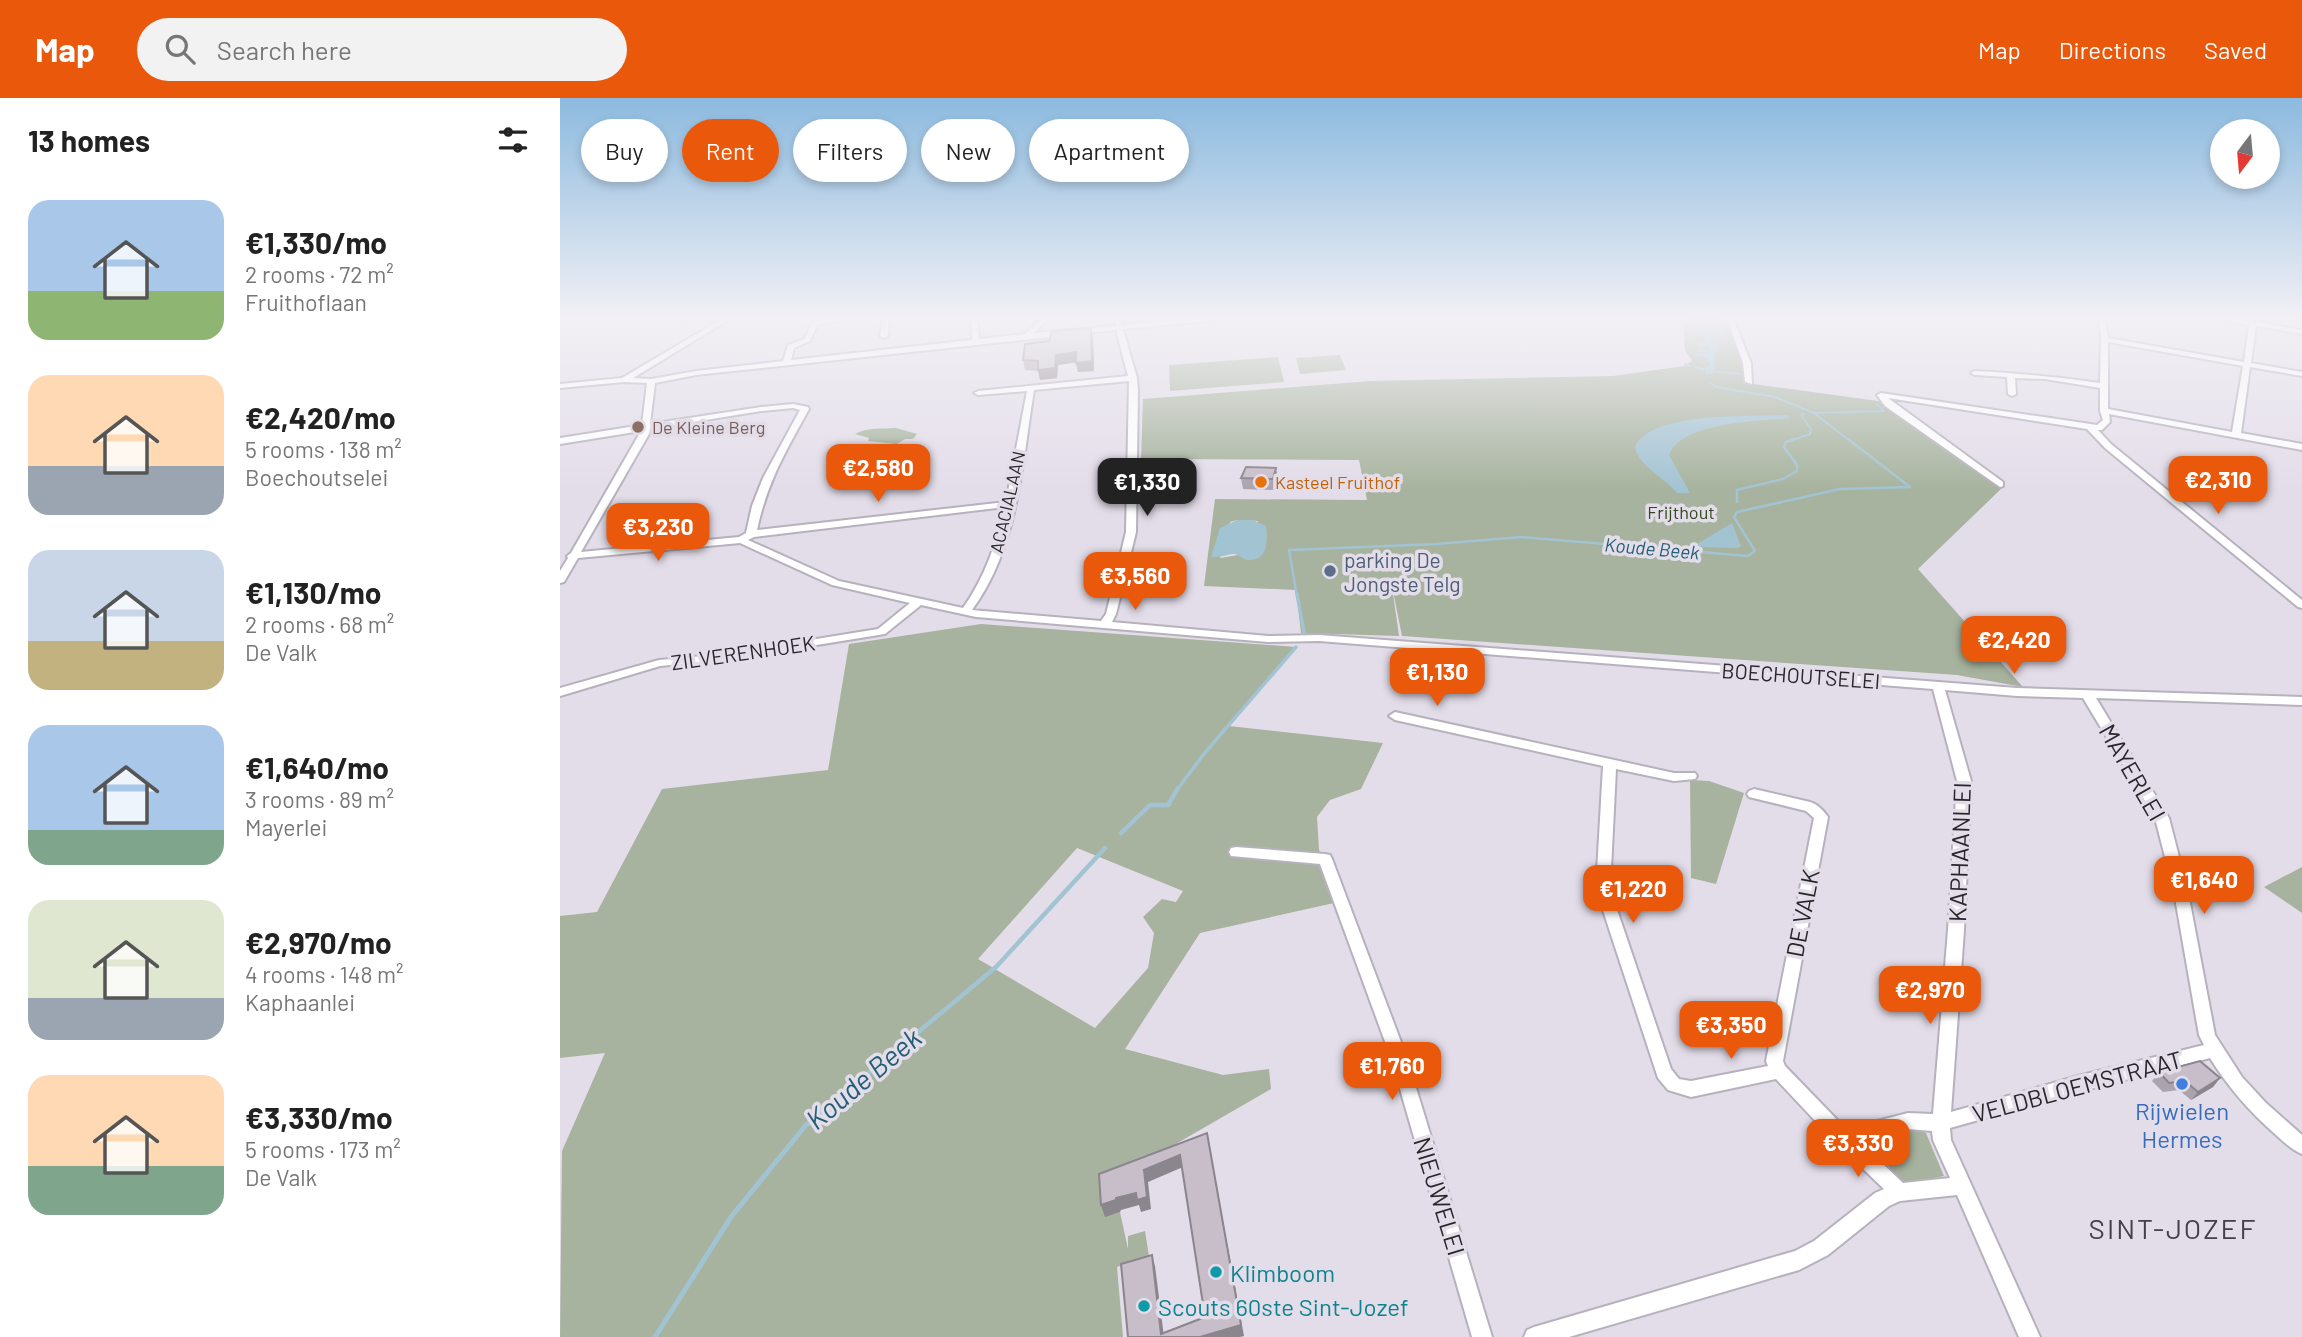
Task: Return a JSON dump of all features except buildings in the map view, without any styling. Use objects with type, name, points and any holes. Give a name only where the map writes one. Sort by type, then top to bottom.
[{"type":"street","points":[[624,380],[634,374]]},
{"type":"street","points":[[560,386],[624,380],[651,381],[705,374]]},
{"type":"street","points":[[1105,625],[1111,614],[1132,532],[1132,374]]},
{"type":"street","points":[[1748,374],[1749,382]]},
{"type":"street","points":[[2003,374],[2103,386]]},
{"type":"street","points":[[2009,374],[2012,379],[2012,394]]},
{"type":"street","points":[[2000,484],[1881,395],[2097,426],[2107,420],[2104,411],[2103,374]]},
{"type":"street","points":[[2236,436],[2246,374]]},
{"type":"street","points":[[978,393],[1133,378]]},
{"type":"street","points":[[560,580],[646,429],[651,381]]},
{"type":"street","name":"ACACIALAAN","points":[[966,611],[976,601],[997,555],[1031,387]]},
{"type":"street","points":[[560,441],[778,407],[793,406],[805,409],[767,478],[746,537]]},
{"type":"street","points":[[2104,411],[2302,447]]},
{"type":"street","points":[[2097,426],[2104,439],[2115,450],[2302,605]]},
{"type":"street","points":[[572,556],[1009,504]]},
{"type":"street","name":"BOECHOUTSELEI","points":[[746,537],[836,583],[976,614],[1268,639],[1300,639],[1938,687],[2089,696],[2302,701]]},
{"type":"street","name":"ZILVERENHOEK","points":[[562,692],[659,663],[724,657],[881,632],[919,601]]},
{"type":"street","name":"KAPHAANLEI","points":[[1938,687],[1965,780],[1942,1140],[1960,1186],[2030,1337]]},
{"type":"street","name":"MAYERLEI","points":[[2089,696],[2162,818],[2181,892],[2207,1035],[2213,1050],[2235,1085],[2302,1146]]},
{"type":"street","points":[[1395,716],[1674,777],[1690,776]]},
{"type":"street","points":[[1610,762],[1603,889],[1664,1073],[1674,1085],[1691,1089],[1779,1071],[1843,1138],[1900,1192]]},
{"type":"street","name":"DE VALK","points":[[1754,794],[1810,807],[1821,817],[1774,1048],[1774,1061],[1779,1071]]},
{"type":"street","name":"NIEUWELEI","points":[[1236,852],[1325,859],[1399,1058],[1482,1337]]},
{"type":"street","name":"VELDBLOEMSTRAAT","points":[[1941,1123],[2078,1084],[2213,1050]]},
{"type":"street","points":[[1843,1138],[1908,1121],[1941,1123]]},
{"type":"street","points":[[1534,1337],[1799,1260],[1821,1248],[1882,1199],[1900,1192],[1960,1186]]},
{"type":"green space","points":[[1169,374],[1282,374],[1284,382],[1170,391]]},
{"type":"green space","name":"Frijthout","points":[[1745,374],[1746,383],[1878,401],[2002,488],[1918,569],[2023,687],[1957,675],[1402,636],[1392,586],[1399,636],[1301,633],[1296,590],[1204,586],[1215,499],[1367,500],[1359,460],[1141,459],[1143,399],[1370,381]],"holes":[[[1258,521],[1238,555],[1220,558],[1230,522]]]},
{"type":"green space","points":[[896,428],[917,434],[913,439],[905,439],[897,444],[868,441],[869,438],[855,434],[870,429]]},
{"type":"green space","points":[[981,624],[1296,647],[1229,726],[1383,743],[1361,789],[1330,800],[1317,817],[1319,850],[1343,901],[1200,933],[1125,1049],[1223,1075],[1269,1069],[1271,1089],[1103,1186],[1105,1216],[1120,1212],[1128,1249],[1128,1236],[1145,1231],[1149,1256],[1117,1267],[1123,1337],[560,1337],[562,1151],[605,1053],[560,1058],[560,916],[597,912],[662,789],[828,770],[849,644]],"holes":[[[1077,848],[1183,891],[1176,902],[1162,899],[1143,917],[1154,933],[1148,968],[1095,1028],[978,959]]]},
{"type":"green space","points":[[1690,780],[1709,781],[1744,793],[1716,884],[1691,878]]},
{"type":"green space","points":[[2302,867],[2302,913],[2264,887]]},
{"type":"green space","points":[[1912,1128],[1926,1133],[1944,1176],[1907,1184],[1895,1175],[1870,1140],[1873,1136]]},
{"type":"water","points":[[1787,415],[1790,418],[1741,422],[1705,429],[1689,435],[1677,444],[1669,455],[1690,493],[1677,493],[1647,467],[1635,448],[1644,436],[1679,422],[1703,418]]},
{"type":"water","points":[[1237,520],[1253,520],[1266,526],[1267,537],[1263,553],[1260,557],[1248,560],[1233,554],[1211,557],[1220,528]]},
{"type":"water","points":[[1732,523],[1741,546],[1738,548],[1692,547]]},
{"type":"waterway","points":[[1709,382],[1716,387],[1775,397],[1814,413]]},
{"type":"waterway","points":[[1814,413],[1884,411],[1877,404]]},
{"type":"waterway","name":"Koude Beek","points":[[1814,413],[1850,441]]},
{"type":"waterway","points":[[1790,441],[1810,434],[1811,429],[1801,415],[1804,414]]},
{"type":"waterway","points":[[1737,502],[1737,490],[1783,479],[1797,471],[1797,465],[1784,447],[1786,442],[1795,439]]},
{"type":"waterway","name":"Koude Beek","points":[[1297,596],[1289,550],[1437,544],[1521,537],[1748,556],[1755,551],[1734,517],[1737,512],[1840,489],[1910,487],[1848,439]]},
{"type":"waterway","name":"Koude Beek","points":[[1297,594],[1304,632]]},
{"type":"waterway","name":"Koude Beek","points":[[1177,790],[1203,755],[1296,647]]},
{"type":"waterway","name":"Koude Beek","points":[[1121,833],[1150,805],[1168,805],[1178,788]]},
{"type":"waterway","name":"Koude Beek","points":[[917,1033],[996,967],[1105,848]]},
{"type":"waterway","name":"Koude Beek","points":[[655,1337],[731,1217],[806,1125],[919,1031]]},
{"type":"place","name":"De Kleine Berg","points":[[638,427]]},
{"type":"place","name":"Kasteel Fruithof","points":[[1261,482]]},
{"type":"place","name":"parking De Jongste Telg","points":[[1330,571]]},
{"type":"place","name":"Rijwielen Hermes","points":[[2182,1084]]},
{"type":"place","name":"Klimboom","points":[[1216,1272]]},
{"type":"place","name":"Scouts 60ste Sint-Jozef","points":[[1144,1306]]},
{"type":"district","name":"SINT-JOZEF","points":[[2173,1228]]}]
